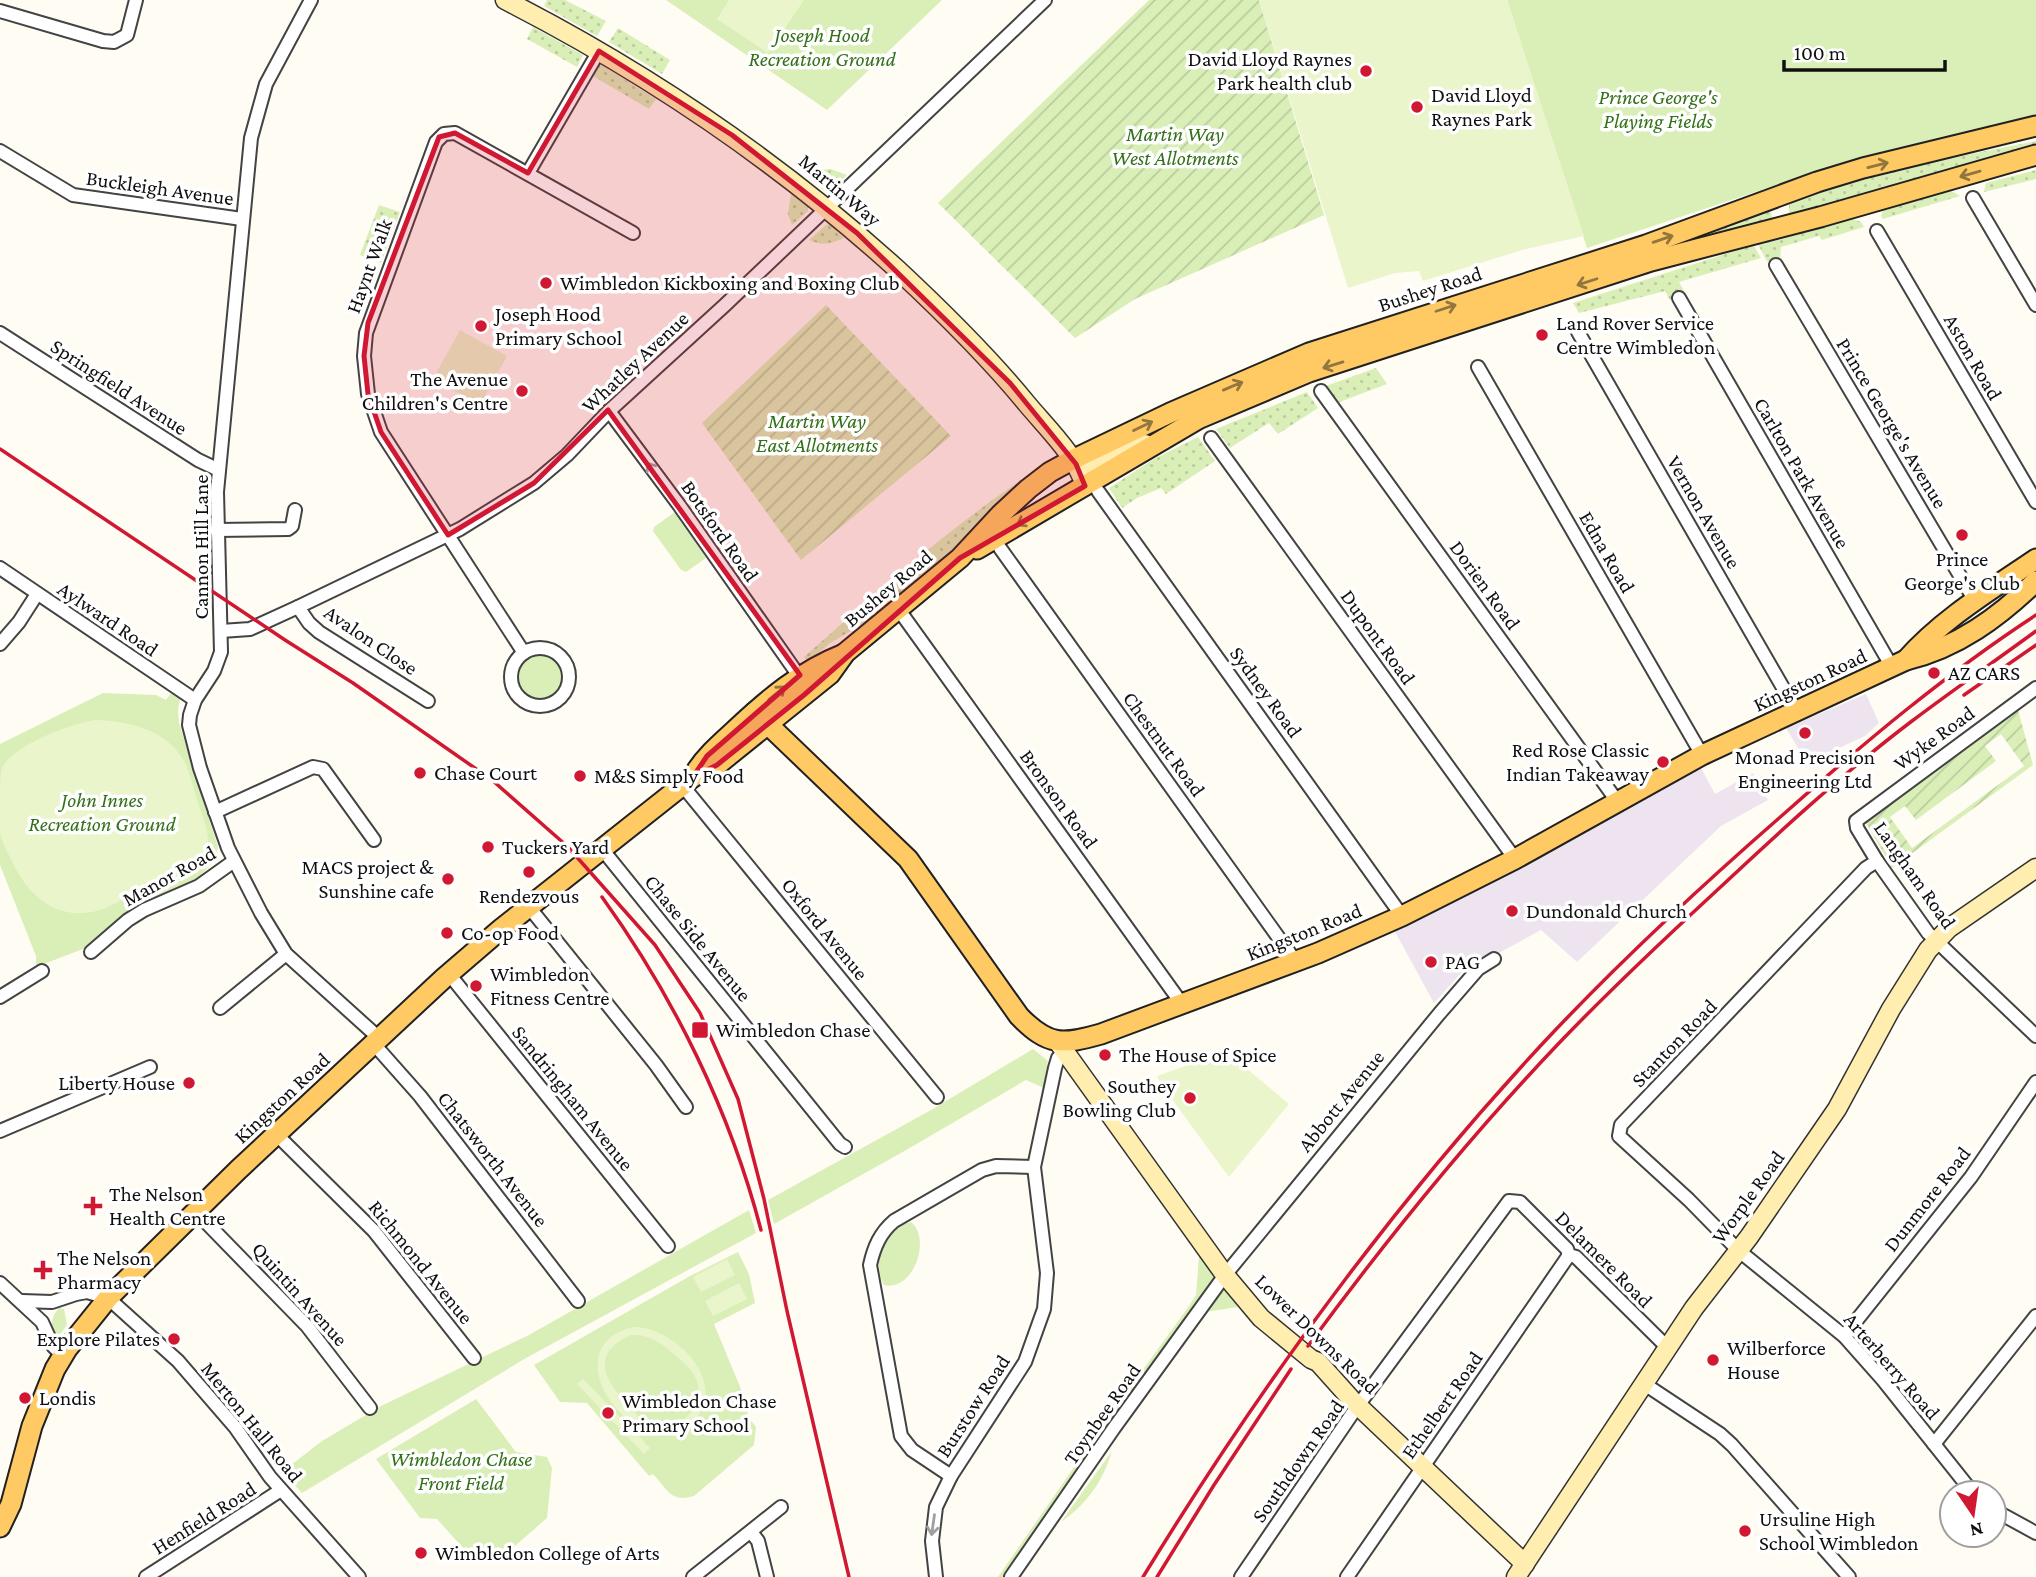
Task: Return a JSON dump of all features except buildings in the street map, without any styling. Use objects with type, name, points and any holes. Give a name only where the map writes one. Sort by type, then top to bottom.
[{"type":"main road","name":"Martin Way","points":[[505,0],[667,92],[721,128],[827,208],[930,299],[971,341],[1022,397],[1074,462],[1091,489]]},
{"type":"main road","name":"Bushey Road","points":[[761,717],[799,676],[845,653],[960,558],[993,522],[1050,472],[1170,413],[1309,353],[1646,245],[1863,168],[2036,126]]},
{"type":"main road","name":"Bushey Road","points":[[1955,146],[2036,135]]},
{"type":"main road","name":"Bushey Road","points":[[960,558],[1091,489],[1158,441],[1198,419],[1309,372],[1651,261],[2036,155]]},
{"type":"main road","points":[[1776,197],[1787,225]]},
{"type":"main road","name":"Bushey Road","points":[[1074,462],[1087,465],[1158,441]]},
{"type":"main road","name":"Kingston Road","points":[[1899,664],[1956,616],[2036,558]]},
{"type":"main road","name":"Kingston Road","points":[[1061,1047],[1296,962],[1402,916],[1515,859],[1702,755],[1899,664],[1927,655],[1987,624],[2036,581]]},
{"type":"main road","points":[[1978,599],[1989,597],[2000,607],[2001,612]]},
{"type":"main road","points":[[1956,616],[1955,623],[1960,634],[1966,635]]},
{"type":"main road","name":"Bushey Road","points":[[761,717],[804,695],[830,674],[845,653]]},
{"type":"main road","points":[[799,754],[793,737],[792,722],[804,695]]},
{"type":"main road","points":[[761,717],[908,859],[1019,1016],[1035,1032],[1061,1047]]},
{"type":"main road","name":"Kingston Road","points":[[0,1527],[12,1504],[32,1426],[46,1388],[62,1355],[108,1298],[276,1134],[449,974],[528,907],[688,781],[707,756],[761,717]]},
{"type":"main road","name":"Worple Road","points":[[1520,1571],[1693,1308],[1738,1250],[1837,1109],[1902,990],[1936,940],[1956,923],[2036,868]]},
{"type":"main road","name":"Lower Downs Road","points":[[1061,1047],[1225,1275],[1261,1318],[1318,1362],[1358,1406],[1494,1536],[1520,1571]]},
{"type":"main road","name":"Lower Downs Road","points":[[1494,1536],[1523,1545],[1539,1542]]},
{"type":"street","points":[[0,11],[114,42],[127,35],[136,0]]},
{"type":"street","name":"Cannon Hill Lane","points":[[311,0],[272,70],[257,109],[251,138],[219,470],[216,530],[221,631],[219,661],[195,700],[189,725],[215,812],[234,861],[286,954],[376,1041]]},
{"type":"street","name":"Whatley Avenue","points":[[221,631],[250,629],[298,607],[448,535],[534,483],[567,455],[609,411],[725,305],[1045,0]]},
{"type":"street","points":[[528,173],[599,51]]},
{"type":"street","name":"Haynt Walk","points":[[448,535],[381,432],[368,394],[364,356],[366,333],[439,137],[455,133],[633,233]]},
{"type":"street","name":"Buckleigh Avenue","points":[[0,151],[73,195],[242,219]]},
{"type":"street","points":[[1973,198],[2036,305]]},
{"type":"street","name":"Aston Road","points":[[1877,231],[2036,502]]},
{"type":"street","name":"Prince George's Avenue","points":[[1776,265],[1978,599]]},
{"type":"street","name":"Carlton Park Avenue","points":[[1679,298],[1899,664]]},
{"type":"street","name":"Springfield Avenue","points":[[0,332],[198,460],[219,470]]},
{"type":"street","name":"Vernon Avenue","points":[[1578,332],[1797,712]]},
{"type":"street","name":"Edna Road","points":[[1478,367],[1702,755]]},
{"type":"street","name":"Dorien Road","points":[[1321,391],[1617,801]]},
{"type":"street","name":"Botsford Road","points":[[609,411],[679,505],[799,676]]},
{"type":"street","name":"Dupont Road","points":[[1211,438],[1515,859]]},
{"type":"street","name":"Sydney Road","points":[[1091,489],[1402,916]]},
{"type":"street","points":[[216,530],[288,529],[292,526],[295,510]]},
{"type":"street","points":[[448,535],[524,653]]},
{"type":"street","name":"Chestnut Road","points":[[1000,548],[1296,962]]},
{"type":"street","name":"Aylward Road","points":[[0,568],[195,700]]},
{"type":"street","points":[[0,644],[19,622],[37,594]]},
{"type":"street","name":"Avalon Close","points":[[298,607],[319,632],[428,701]]},
{"type":"street","name":"Bronson Road","points":[[904,617],[1182,1004]]},
{"type":"street","points":[[544,649],[561,658],[569,676],[568,685],[556,701],[547,705],[529,704],[515,693],[511,676],[513,667],[524,653],[544,649]]},
{"type":"street","name":"Wyke Road","points":[[1856,821],[2036,688]]},
{"type":"street","points":[[215,812],[313,767],[319,767],[328,775],[374,840]]},
{"type":"street","name":"Oxford Avenue","points":[[688,781],[937,1097]]},
{"type":"street","name":"Langham Road","points":[[1856,821],[1857,828],[1877,862],[1936,940],[2036,1036]]},
{"type":"street","name":"Chase Side Avenue","points":[[602,849],[845,1147]]},
{"type":"street","name":"Manor Road","points":[[91,952],[128,920],[161,901],[199,886],[234,861]]},
{"type":"street","name":"Stanton Road","points":[[1738,1250],[1689,1200],[1621,1140],[1619,1130],[1866,868],[1877,862]]},
{"type":"street","points":[[528,907],[656,1065],[686,1107]]},
{"type":"street","points":[[219,1008],[286,954]]},
{"type":"street","name":"Abbott Avenue","points":[[1225,1275],[1414,1044],[1478,969],[1494,959]]},
{"type":"street","points":[[0,997],[42,971]]},
{"type":"street","name":"Sandringham Avenue","points":[[449,974],[668,1246]]},
{"type":"street","name":"Chatsworth Avenue","points":[[376,1041],[578,1301]]},
{"type":"street","name":"Burstow Road","points":[[936,1577],[932,1555],[936,1507],[951,1476],[1021,1371],[1044,1309],[1047,1273],[1034,1167],[1061,1047]]},
{"type":"street","points":[[0,1131],[150,1067]]},
{"type":"street","name":"Dunmore Road","points":[[1844,1336],[1971,1177],[2036,1082]]},
{"type":"street","name":"Richmond Avenue","points":[[276,1134],[374,1231],[474,1358]]},
{"type":"street","points":[[951,1476],[912,1450],[901,1436],[870,1265],[873,1252],[885,1229],[894,1221],[982,1170],[996,1166],[1034,1167]]},
{"type":"street","name":"Delamere Road","points":[[1513,1200],[1520,1202],[1569,1255],[1576,1258],[1667,1347]]},
{"type":"street","name":"Southdown Road","points":[[1241,1577],[1358,1406],[1507,1203],[1513,1200]]},
{"type":"street","name":"Quintin Avenue","points":[[195,1211],[307,1326],[370,1408]]},
{"type":"street","name":"Arterberry Road","points":[[1738,1250],[1844,1336],[1883,1380],[1962,1479]]},
{"type":"street","name":"Ethelbert Road","points":[[1347,1577],[1569,1255]]},
{"type":"street","name":"Toynbee Road","points":[[1011,1577],[1114,1428],[1225,1275]]},
{"type":"street","points":[[0,1283],[42,1322],[53,1346],[62,1355]]},
{"type":"street","points":[[22,1301],[52,1302],[87,1293],[108,1298]]},
{"type":"street","name":"Merton Hall Road","points":[[108,1298],[186,1369],[235,1427],[281,1490],[359,1577]]},
{"type":"street","points":[[42,1322],[52,1302]]},
{"type":"street","points":[[1934,1444],[2034,1322]]},
{"type":"street","points":[[1643,1383],[1732,1444],[1849,1577]]},
{"type":"street","name":"Henfield Road","points":[[147,1577],[281,1490]]},
{"type":"street","points":[[694,1577],[781,1507]]},
{"type":"street","points":[[2008,1518],[2036,1533]]},
{"type":"street","points":[[751,1532],[758,1541],[767,1577]]},
{"type":"highlighted area","points":[[599,51],[732,135],[857,233],[1010,383],[1076,464],[1085,486],[960,558],[804,695],[717,765],[693,777],[707,756],[800,675],[608,410],[534,483],[448,535],[381,432],[368,394],[364,356],[368,323],[439,137],[455,133],[528,173]]},
{"type":"shaded area","points":[[1866,694],[1879,723],[1865,736],[1807,763],[1786,728]]},
{"type":"shaded area","points":[[1701,768],[1715,794],[1753,773],[1768,800],[1721,826],[1577,962],[1541,930],[1490,958],[1487,954],[1469,964],[1434,1003],[1394,930],[1508,873]]},
{"type":"green space","points":[[547,0],[565,0],[606,21],[597,36],[544,6]]},
{"type":"green space","name":"Joseph Hood Recreation Ground","points":[[666,0],[942,0],[827,110]]},
{"type":"green space","points":[[729,0],[804,0],[768,53],[717,19]]},
{"type":"green space","name":"Martin Way West Allotments","points":[[1149,0],[1259,0],[1324,215],[1135,299],[1075,338],[938,203]]},
{"type":"green space","name":"David Lloyd Raynes Park","points":[[1259,0],[1507,0],[1584,236],[1522,250],[1423,281],[1419,271],[1395,273],[1348,288]]},
{"type":"green space","name":"Prince George's Playing Fields","points":[[1507,0],[2036,0],[2036,116],[1821,170],[1587,248]]},
{"type":"green space","points":[[533,27],[583,55],[577,67],[527,39]]},
{"type":"green space","points":[[618,28],[670,60],[662,74],[609,42]]},
{"type":"green space","points":[[600,64],[656,99],[649,109],[593,76]]},
{"type":"green space","points":[[2036,141],[2036,148],[1792,216],[1789,213],[1789,205],[1794,199],[1824,189],[1914,166]]},
{"type":"green space","points":[[831,169],[847,175],[830,191],[824,191],[808,176],[819,170]]},
{"type":"green space","points":[[2036,170],[2036,179],[1984,192],[1986,183]]},
{"type":"green space","points":[[1951,191],[1960,196],[1883,219],[1881,216],[1884,208]]},
{"type":"green space","points":[[791,194],[808,207],[808,211],[792,225],[788,214]]},
{"type":"green space","points":[[379,205],[400,212],[381,263],[360,255]]},
{"type":"green space","points":[[1769,207],[1774,222],[1551,281]]},
{"type":"green space","points":[[1850,218],[1861,222],[1864,227],[1822,240],[1819,236],[1781,247],[1780,259],[1769,262],[1766,260],[1758,244]]},
{"type":"green space","points":[[830,224],[844,238],[827,244],[809,240],[826,225]]},
{"type":"green space","points":[[1754,246],[1761,258],[1679,282],[1684,291],[1670,300],[1665,291],[1579,313],[1573,303]]},
{"type":"green space","name":"Martin Way East Allotments","points":[[826,305],[951,436],[801,560],[702,423]]},
{"type":"green space","points":[[460,330],[507,356],[480,405],[433,379]]},
{"type":"green space","points":[[1376,368],[1387,384],[1337,403],[1326,386]]},
{"type":"green space","points":[[1307,392],[1318,408],[1278,434],[1269,423],[1230,448],[1216,429]]},
{"type":"green space","points":[[1198,437],[1215,461],[1166,494],[1161,488],[1122,508],[1109,488],[1154,459]]},
{"type":"green space","points":[[1017,483],[1018,486],[948,554],[870,620],[830,643],[808,662],[804,657],[882,589],[961,523]]},
{"type":"green space","points":[[675,512],[706,558],[686,572],[681,570],[653,531],[654,527]]},
{"type":"green space","points":[[540,654],[556,661],[563,677],[556,693],[540,700],[524,693],[517,677],[524,661]]},
{"type":"green space","name":"John Innes Recreation Ground","points":[[103,693],[156,695],[166,700],[171,693],[180,699],[179,723],[218,847],[215,860],[199,877],[126,914],[83,949],[36,967],[36,956],[0,865],[0,744]]},
{"type":"green space","points":[[2018,710],[2033,765],[1892,868],[1865,821]],"holes":[[[2001,734],[2024,766],[1912,848],[1890,817],[1905,806],[1916,820],[1996,761],[1985,746]]]},
{"type":"green space","name":"John Innes Recreation Ground","points":[[95,720],[120,722],[145,729],[157,734],[176,750],[189,772],[208,842],[199,858],[159,882],[106,908],[74,913],[60,910],[36,896],[17,872],[0,832],[1,775],[8,759],[18,751],[57,731]]},
{"type":"green space","points":[[1033,1049],[1048,1061],[1044,1088],[1026,1080],[774,1224],[768,1200],[931,1110]]},
{"type":"green space","points":[[1234,1049],[1239,1062],[1289,1104],[1229,1177],[1157,1076]]},
{"type":"green space","points":[[749,1210],[756,1233],[526,1358],[302,1493],[282,1472],[322,1441],[381,1406],[529,1335]]},
{"type":"green space","points":[[911,1222],[920,1240],[916,1262],[911,1273],[903,1280],[894,1285],[884,1285],[879,1266],[882,1247],[894,1231]]},
{"type":"green space","points":[[738,1252],[749,1274],[755,1303],[714,1324],[743,1394],[749,1418],[756,1427],[754,1445],[694,1496],[680,1498],[670,1494],[653,1474],[649,1476],[587,1403],[560,1402],[534,1365],[690,1276]]},
{"type":"green space","points":[[1199,1256],[1213,1275],[1213,1280],[1004,1577],[998,1577],[1196,1295]]},
{"type":"green space","points":[[727,1259],[735,1275],[701,1292],[693,1277]]},
{"type":"green space","points":[[739,1283],[747,1299],[713,1316],[705,1301]]},
{"type":"green space","points":[[1226,1291],[1238,1307],[1205,1312],[1220,1292]]},
{"type":"green space","points":[[59,1308],[64,1309],[67,1325],[59,1336],[53,1330],[52,1322]]},
{"type":"green space","points":[[633,1327],[647,1329],[677,1343],[689,1355],[699,1368],[705,1398],[700,1413],[692,1423],[675,1433],[655,1433],[636,1425],[618,1411],[605,1392],[598,1373],[599,1354],[610,1338]],"holes":[[[631,1335],[638,1335],[665,1346],[694,1375],[698,1399],[694,1409],[677,1423],[654,1425],[642,1420],[614,1388],[608,1377],[605,1365],[607,1354],[615,1344]]]},
{"type":"green space","points":[[583,1379],[650,1448],[644,1454],[577,1384]]},
{"type":"green space","name":"Wimbledon Chase Front Field","points":[[476,1399],[516,1452],[547,1457],[552,1468],[547,1518],[500,1559],[472,1558],[437,1519],[420,1518],[376,1459]]},
{"type":"green space","points":[[1112,1451],[1093,1491],[1079,1508],[1061,1522]]},
{"type":"railway","points":[[0,449],[353,683],[492,780],[567,846],[655,945],[700,1013],[738,1099],[764,1199],[787,1311],[849,1577]]},
{"type":"railway","points":[[1143,1577],[1234,1436],[1330,1299],[1434,1167],[1545,1041],[1662,924],[1816,786],[1939,684],[2036,615]]},
{"type":"railway","points":[[1308,1346],[1398,1228],[1462,1151],[1527,1077],[1617,985],[1835,783],[1912,721],[2036,631]]},
{"type":"railway","points":[[1964,695],[2036,645]]},
{"type":"railway","points":[[602,897],[653,974],[697,1056],[733,1142],[761,1230]]},
{"type":"railway","points":[[1157,1577],[1291,1369]]},
{"type":"place","name":"David Lloyd Raynes Park health club","points":[[1366,71]]},
{"type":"place","name":"David Lloyd Raynes Park","points":[[1417,107]]},
{"type":"place","name":"Wimbledon Kickboxing and Boxing Club","points":[[546,283]]},
{"type":"place","name":"Joseph Hood Primary School","points":[[481,326]]},
{"type":"place","name":"Land Rover Service Centre Wimbledon","points":[[1542,335]]},
{"type":"place","name":"The Avenue Children's Centre","points":[[522,391]]},
{"type":"place","name":"Prince George's Club","points":[[1962,535]]},
{"type":"place","name":"AZ CARS","points":[[1934,673]]},
{"type":"place","name":"Monad Precision Engineering Ltd","points":[[1805,733]]},
{"type":"place","name":"Red Rose Classic Indian Takeaway","points":[[1663,762]]},
{"type":"place","name":"Chase Court","points":[[420,773]]},
{"type":"place","name":"M&S Simply Food","points":[[580,776]]},
{"type":"place","name":"Tuckers Yard","points":[[488,847]]},
{"type":"place","name":"Rendezvous","points":[[529,872]]},
{"type":"place","name":"MACS project & Sunshine cafe","points":[[448,879]]},
{"type":"place","name":"Dundonald Church","points":[[1512,911]]},
{"type":"place","name":"Co-op Food","points":[[447,933]]},
{"type":"place","name":"PAG","points":[[1431,962]]},
{"type":"place","name":"Wimbledon Fitness Centre","points":[[476,986]]},
{"type":"place","name":"Wimbledon Chase","points":[[700,1030]]},
{"type":"place","name":"The House of Spice","points":[[1105,1055]]},
{"type":"place","name":"Liberty House","points":[[189,1083]]},
{"type":"place","name":"Southey Bowling Club","points":[[1190,1098]]},
{"type":"place","name":"The Nelson Health Centre","points":[[93,1206]]},
{"type":"place","name":"The Nelson Pharmacy","points":[[43,1270]]},
{"type":"place","name":"Explore Pilates","points":[[174,1339]]},
{"type":"place","name":"Wilberforce House","points":[[1713,1360]]},
{"type":"place","name":"Londis","points":[[25,1398]]},
{"type":"place","name":"Wimbledon Chase Primary School","points":[[608,1413]]},
{"type":"place","name":"Ursuline High School Wimbledon","points":[[1745,1531]]},
{"type":"place","name":"Wimbledon College of Arts","points":[[421,1553]]}]
